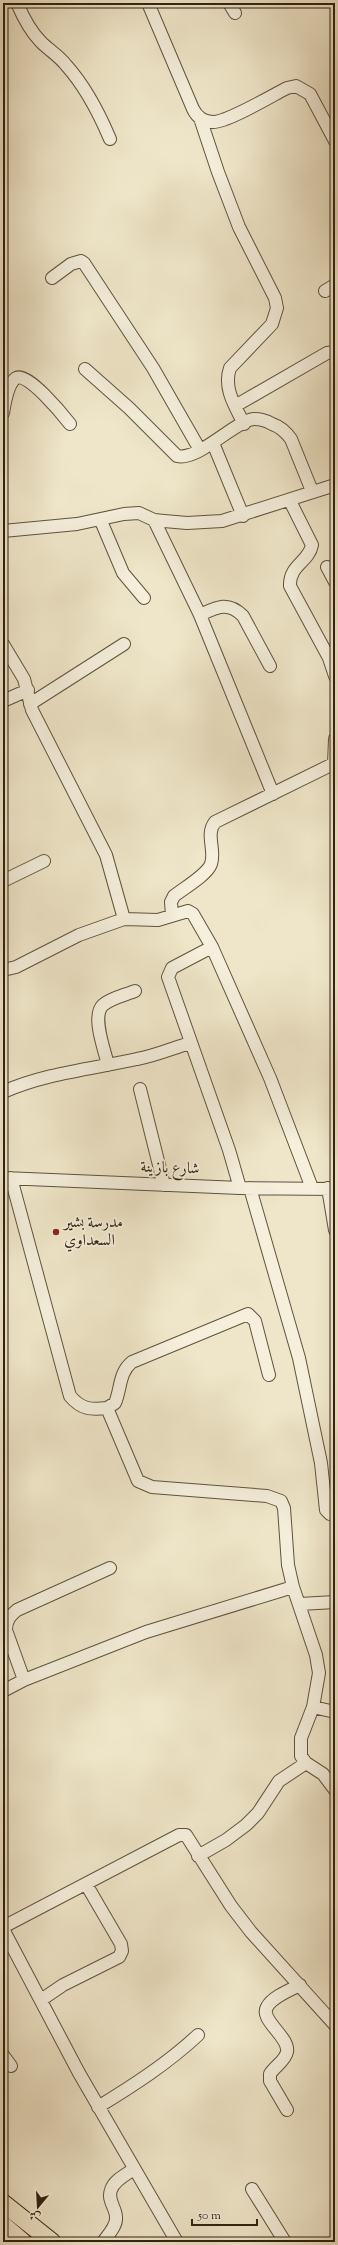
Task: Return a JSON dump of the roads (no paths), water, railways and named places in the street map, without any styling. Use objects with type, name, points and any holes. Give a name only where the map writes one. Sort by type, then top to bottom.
[{"type":"highway","points":[[3,2203],[52,2242]]},
{"type":"highway","points":[[3,2226],[23,2242]]},
{"type":"street","points":[[17,3],[25,22],[40,42],[66,65],[87,94],[100,114],[110,139]]},
{"type":"street","points":[[148,3],[193,109],[200,118],[218,172],[239,226],[274,298],[277,308],[272,324],[230,368],[227,381],[235,406],[244,424]]},
{"type":"street","points":[[200,118],[208,121],[221,120],[287,88],[296,86],[310,94],[335,141]]},
{"type":"street","points":[[52,278],[71,264],[81,261],[84,263],[153,368],[200,450]]},
{"type":"street","points":[[235,406],[327,353],[335,352]]},
{"type":"street","points":[[85,369],[129,408],[173,454],[181,457],[200,450],[244,424],[256,419],[267,421],[287,433],[296,449],[312,492]]},
{"type":"street","points":[[3,413],[10,386],[16,378],[20,377],[26,378],[50,401],[70,424]]},
{"type":"street","points":[[213,443],[243,516]]},
{"type":"street","points":[[3,531],[101,521],[124,514],[139,513],[154,520],[201,523],[222,521],[243,516],[335,485]]},
{"type":"street","points":[[290,501],[312,545],[309,552],[291,573],[290,586],[329,658],[335,676]]},
{"type":"street","points":[[154,520],[200,615],[273,794]]},
{"type":"street","points":[[101,521],[122,573],[144,598]]},
{"type":"street","points":[[327,566],[335,582]]},
{"type":"street","points":[[200,615],[218,606],[226,606],[238,611],[243,616],[270,666]]},
{"type":"street","points":[[3,644],[24,679],[28,690],[30,704],[106,855],[124,920]]},
{"type":"street","points":[[30,704],[124,644]]},
{"type":"street","points":[[3,701],[28,690]]},
{"type":"street","points":[[172,915],[171,902],[174,896],[207,872],[211,865],[212,858],[210,833],[215,822],[244,806],[273,794],[334,764],[335,739]]},
{"type":"street","points":[[3,880],[44,861]]},
{"type":"street","points":[[4,968],[16,967],[79,935],[124,920],[158,920],[188,911],[193,914],[212,947],[270,1078],[312,1188]]},
{"type":"street","points":[[212,947],[172,968],[168,977],[229,1150],[245,1188],[299,1358],[321,1463],[326,1510],[330,1514],[335,1515]]},
{"type":"street","points":[[108,1065],[98,1023],[102,1005],[111,1000],[135,992]]},
{"type":"street","points":[[3,1092],[24,1083],[78,1069],[140,1059],[190,1043]]},
{"type":"street","points":[[140,1089],[164,1184]]},
{"type":"street","points":[[7,1178],[70,1396],[83,1408],[91,1410],[107,1408],[115,1403],[121,1385],[122,1374],[126,1367],[132,1362],[248,1314],[256,1321],[268,1375]]},
{"type":"street","name":"شارع بازينة","points":[[7,1178],[245,1188],[332,1188]]},
{"type":"street","points":[[332,1188],[335,1230]]},
{"type":"street","points":[[107,1408],[135,1475],[143,1484],[152,1487],[267,1496],[282,1501],[284,1508],[288,1565],[293,1587],[300,1604],[317,1661],[318,1681],[313,1707],[300,1745],[301,1756],[306,1763],[323,1774],[335,1790]]},
{"type":"street","points":[[24,1680],[6,1630],[6,1622],[9,1617],[17,1610],[110,1568]]},
{"type":"street","points":[[3,1691],[24,1680],[146,1632],[293,1587]]},
{"type":"street","points":[[300,1604],[335,1602]]},
{"type":"street","points":[[313,1707],[335,1712]]},
{"type":"street","points":[[198,1856],[226,1840],[246,1825],[258,1812],[279,1781],[306,1763]]},
{"type":"street","points":[[177,2242],[98,2108],[3,1928],[183,1834],[188,1837],[198,1856],[247,1927],[335,2025]]},
{"type":"street","points":[[40,2000],[69,1982],[119,1957],[122,1951],[121,1944],[86,1884]]},
{"type":"street","points":[[287,2110],[270,2081],[270,2074],[284,2059],[287,2051],[285,2042],[267,2018],[265,2012],[267,2006],[273,2000],[300,1985]]},
{"type":"street","points":[[98,2108],[152,2073],[175,2056],[198,2034]]},
{"type":"street","points":[[3,2056],[11,2066]]},
{"type":"street","points":[[103,2242],[115,2225],[116,2217],[110,2198],[111,2189],[116,2182],[134,2169]]},
{"type":"street","points":[[252,2189],[286,2242]]},
{"type":"place","name":"مدرسة بشير السعداوي","points":[[56,1232]]}]
